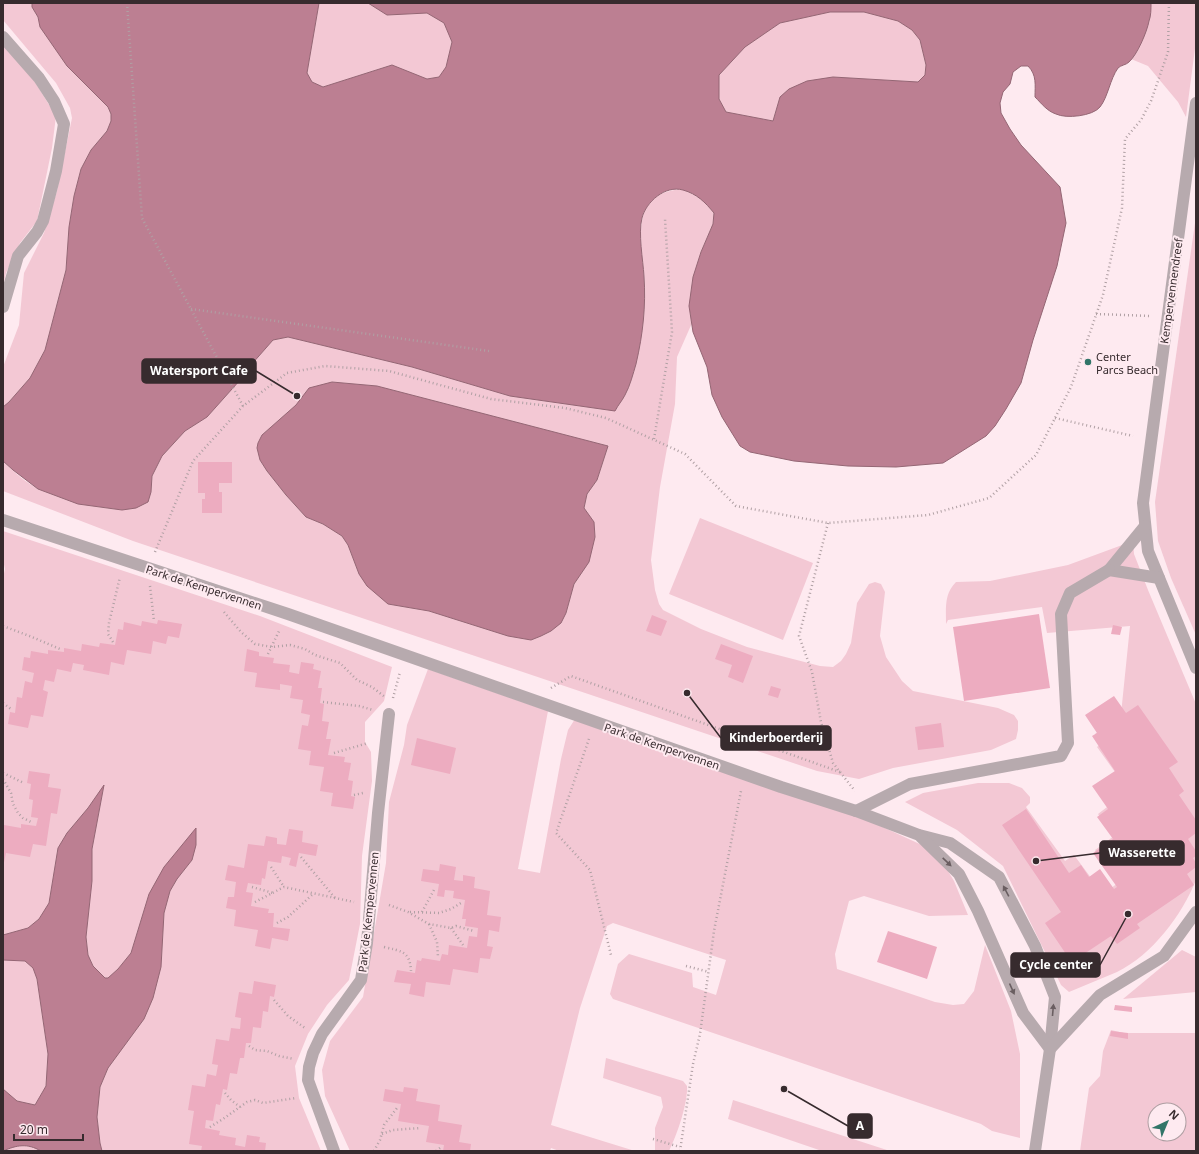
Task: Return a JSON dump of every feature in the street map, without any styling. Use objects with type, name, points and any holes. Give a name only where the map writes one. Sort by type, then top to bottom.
[{"type":"lane","points":[[3,37],[39,78],[54,101],[64,124],[56,171],[43,220],[37,232],[18,256],[3,306]]},
{"type":"lane","name":"Kempervennendreef","points":[[1196,103],[1143,503],[1148,551],[1196,668]]},
{"type":"lane","name":"Park de Kempervennen","points":[[3,520],[288,614],[744,774],[856,811],[919,835],[950,844],[999,877],[1035,946],[1054,996],[1050,1049]]},
{"type":"lane","points":[[856,811],[910,784],[1060,756],[1068,743],[1061,614],[1070,593],[1109,570],[1145,526]]},
{"type":"lane","points":[[1109,570],[1159,578]]},
{"type":"lane","name":"Park de Kempervennen","points":[[334,1151],[308,1080],[310,1061],[320,1038],[361,980],[367,943],[378,813],[391,708]]},
{"type":"lane","name":"Park de Kempervennen","points":[[919,835],[959,874],[978,912],[1023,1013],[1050,1049]]},
{"type":"lane","points":[[1035,1151],[1050,1049],[1100,995],[1164,956],[1196,912]]},
{"type":"path","points":[[127,3],[142,218],[243,406]]},
{"type":"path","points":[[154,621],[148,568],[194,461],[243,406],[287,374],[325,366],[389,371],[491,399],[565,408],[606,418],[685,454],[736,506],[828,523],[928,515],[989,498],[1036,455],[1071,387],[1103,295],[1122,208],[1125,139],[1141,120],[1151,101],[1168,52],[1169,3]]},
{"type":"path","points":[[654,439],[672,332],[665,219]]},
{"type":"path","points":[[190,309],[489,351]]},
{"type":"path","points":[[1096,314],[1168,317]]},
{"type":"path","points":[[1055,418],[1152,440]]},
{"type":"path","points":[[828,523],[799,636],[812,672],[821,722],[833,763],[857,794],[856,811]]},
{"type":"path","points":[[113,642],[108,634],[109,623],[124,560]]},
{"type":"path","points":[[208,588],[211,599],[241,632],[255,644],[272,647],[290,645],[305,649],[315,656],[340,663],[357,680],[372,687],[391,708]]},
{"type":"path","points":[[268,654],[288,614]]},
{"type":"path","points":[[3,626],[32,636],[60,649]]},
{"type":"path","points":[[391,708],[405,655]]},
{"type":"path","points":[[323,702],[391,708]]},
{"type":"path","points":[[3,703],[11,709]]},
{"type":"path","points":[[595,722],[556,832],[590,870],[611,955]]},
{"type":"path","points":[[334,753],[387,737]]},
{"type":"path","points":[[3,773],[24,783]]},
{"type":"path","points":[[680,1151],[700,1034],[714,931],[744,774]]},
{"type":"path","points":[[3,779],[11,793],[13,804],[18,813],[23,818],[33,823]]},
{"type":"path","points":[[301,857],[336,898]]},
{"type":"path","points":[[271,867],[284,887]]},
{"type":"path","points":[[252,887],[273,893]]},
{"type":"path","points":[[255,902],[284,887],[336,898],[370,901],[408,912],[429,924],[451,928],[456,926],[474,931]]},
{"type":"path","points":[[422,912],[435,888]]},
{"type":"path","points":[[277,923],[288,917],[313,894]]},
{"type":"path","points":[[408,912],[439,913],[451,909],[461,903]]},
{"type":"path","points":[[429,924],[437,942],[438,957]]},
{"type":"path","points":[[451,928],[463,945]]},
{"type":"path","points":[[367,943],[404,952],[411,962],[412,971]]},
{"type":"path","points":[[686,966],[709,972]]},
{"type":"path","points":[[274,1000],[288,1016],[320,1038]]},
{"type":"path","points":[[249,1046],[255,1050],[267,1051],[279,1056],[310,1061]]},
{"type":"path","points":[[225,1093],[240,1107]]},
{"type":"path","points":[[210,1127],[247,1102],[255,1100],[262,1103],[313,1095]]},
{"type":"path","points":[[374,1151],[382,1134],[384,1125],[397,1108]]},
{"type":"path","points":[[382,1134],[393,1130],[420,1128]]},
{"type":"path","points":[[653,1139],[680,1147]]},
{"type":"path","points":[[436,1151],[440,1148]]},
{"type":"shaded area","points":[[3,3],[32,3],[32,7],[38,17],[40,27],[108,107],[111,114],[111,121],[107,131],[91,150],[81,169],[74,196],[69,227],[66,270],[45,350],[30,378],[3,407],[3,367],[19,325],[24,273],[44,233],[57,191],[72,118],[70,108],[56,83],[3,20]]},
{"type":"shaded area","points":[[32,3],[319,3],[307,73],[312,82],[323,87],[392,65],[427,79],[439,77],[446,67],[452,42],[444,23],[427,13],[387,15],[368,3],[1151,3],[1151,15],[1144,37],[1132,59],[1118,68],[1103,103],[1092,113],[1079,116],[1060,116],[1050,111],[1035,97],[1034,77],[1028,66],[1021,66],[1013,72],[1010,84],[1003,92],[1000,103],[1001,113],[1021,145],[1060,187],[1066,223],[1057,266],[1021,383],[995,426],[986,436],[943,463],[896,467],[848,466],[794,461],[750,452],[740,446],[722,417],[712,395],[707,367],[693,332],[689,306],[693,277],[701,252],[713,224],[714,213],[697,196],[683,190],[676,189],[663,192],[657,196],[648,206],[642,218],[641,239],[645,298],[642,331],[636,364],[631,380],[625,395],[615,411],[510,396],[412,367],[288,337],[273,340],[251,365],[249,370],[207,417],[185,431],[162,456],[152,476],[151,492],[148,502],[136,508],[122,510],[78,504],[38,489],[3,461],[3,407],[30,378],[45,350],[66,270],[69,227],[74,196],[81,169],[91,150],[107,131],[111,121],[111,114],[108,107],[67,66],[40,27],[38,17],[32,7]],"holes":[[[830,12],[864,12],[898,21],[912,30],[920,40],[926,65],[925,75],[918,82],[833,77],[807,81],[789,89],[780,97],[773,121],[726,112],[719,99],[719,75],[745,47],[780,23]]]},
{"type":"shaded area","points":[[319,3],[368,3],[387,15],[427,13],[444,23],[452,42],[446,67],[439,77],[427,79],[391,65],[323,87],[312,82],[307,73]]},
{"type":"shaded area","points":[[1151,3],[1196,3],[1196,41],[1186,117],[1178,102],[1148,66],[1131,59],[1139,47],[1149,22]]},
{"type":"shaded area","points":[[830,12],[864,12],[898,21],[912,30],[920,40],[926,65],[925,75],[918,82],[833,77],[780,97],[773,121],[726,112],[719,99],[719,75],[745,47],[780,23]]},
{"type":"shaded area","points":[[3,34],[56,116],[52,148],[37,221],[20,243],[6,273],[3,286]]},
{"type":"shaded area","points":[[681,189],[703,201],[714,213],[713,224],[701,252],[689,306],[692,323],[677,357],[675,404],[660,487],[651,560],[655,590],[659,604],[663,610],[701,629],[747,647],[820,666],[833,667],[841,661],[851,643],[857,603],[869,584],[875,582],[881,584],[885,592],[880,636],[886,657],[902,681],[913,691],[998,708],[1014,715],[1018,721],[1016,739],[991,750],[893,768],[859,779],[817,771],[133,541],[3,491],[3,461],[29,484],[39,489],[80,503],[122,510],[151,492],[152,476],[162,456],[185,431],[207,417],[249,370],[251,365],[273,340],[288,337],[412,367],[510,396],[615,410],[630,384],[642,333],[645,282],[641,233],[644,214],[647,206],[657,196],[666,192]],"holes":[[[332,382],[377,386],[608,446],[597,480],[587,494],[584,508],[594,523],[595,537],[574,584],[566,613],[551,631],[531,640],[508,636],[429,611],[388,604],[359,574],[348,545],[342,536],[323,524],[306,517],[267,471],[260,460],[262,435],[299,403]]]},
{"type":"shaded area","points":[[1196,216],[1196,635],[1171,578],[1158,541],[1155,502]]},
{"type":"shaded area","points":[[332,382],[377,386],[608,446],[597,480],[587,494],[584,508],[594,522],[595,537],[589,562],[574,584],[566,613],[561,623],[551,631],[531,640],[508,636],[429,611],[388,604],[367,586],[359,574],[348,545],[342,536],[323,524],[306,517],[267,471],[260,460],[257,448],[262,435],[296,405],[309,388]]},
{"type":"shaded area","points":[[700,518],[813,563],[783,640],[669,594]]},
{"type":"shaded area","points":[[3,531],[260,616],[392,667],[384,701],[365,722],[365,742],[371,752],[372,781],[362,856],[360,924],[349,980],[327,1005],[308,1034],[295,1066],[299,1098],[321,1151],[102,1151],[97,1117],[100,1087],[108,1068],[121,1048],[161,967],[164,913],[170,891],[177,879],[192,860],[196,829],[149,894],[131,953],[118,969],[108,978],[105,978],[93,966],[88,955],[86,937],[92,881],[92,849],[104,786],[67,833],[58,848],[49,903],[39,919],[28,928],[3,935],[3,578],[5,569],[3,560]]},
{"type":"shaded area","points":[[1133,541],[1134,554],[1196,704],[1196,880],[1183,907],[1154,945],[1130,965],[1069,992],[1061,985],[1003,866],[957,830],[905,802],[923,793],[978,783],[1009,783],[1022,788],[1030,797],[1030,803],[1026,807],[1065,861],[1074,855],[1103,894],[1118,883],[1095,850],[1114,836],[1098,814],[1111,804],[1115,772],[1097,747],[1102,743],[1095,734],[1121,714],[1130,626],[1047,633],[1042,607],[948,620],[946,624],[946,607],[949,591],[956,582],[990,581],[1068,565]]},
{"type":"shaded area","points":[[428,669],[548,711],[518,869],[540,873],[561,759],[568,730],[575,719],[874,823],[924,846],[940,858],[954,881],[968,915],[929,916],[864,896],[849,901],[835,954],[837,969],[935,1002],[953,1005],[964,1004],[974,991],[985,945],[1011,1011],[1020,1054],[1020,1138],[992,1131],[981,1124],[613,999],[610,994],[618,964],[629,954],[692,973],[693,987],[716,995],[726,960],[613,923],[607,926],[580,1008],[551,1125],[635,1151],[559,1151],[551,1148],[550,1151],[350,1151],[325,1096],[322,1070],[330,1041],[363,997],[386,863],[389,802],[404,745],[407,725]]},
{"type":"shaded area","points":[[104,785],[92,849],[92,881],[86,937],[88,955],[93,966],[105,978],[108,978],[118,969],[131,953],[149,894],[164,867],[196,828],[196,845],[192,860],[177,879],[170,891],[164,913],[161,967],[153,998],[144,1019],[108,1068],[100,1087],[97,1117],[102,1151],[41,1151],[36,1148],[22,1146],[13,1147],[3,1151],[3,1089],[17,1101],[35,1105],[46,1086],[48,1054],[37,979],[33,968],[25,961],[3,960],[3,935],[28,928],[39,919],[49,903],[58,848],[67,833],[88,808]]},
{"type":"shaded area","points":[[1182,950],[1196,957],[1196,992],[1123,999]]},
{"type":"shaded area","points":[[3,960],[25,961],[33,968],[37,979],[48,1054],[46,1086],[35,1105],[17,1101],[3,1089]]},
{"type":"shaded area","points":[[1111,1030],[1124,1033],[1196,1033],[1196,1149],[1194,1151],[1080,1151],[1089,1088],[1100,1076],[1103,1051]]},
{"type":"shaded area","points":[[606,1058],[683,1081],[687,1086],[686,1101],[669,1151],[655,1151],[655,1128],[663,1107],[661,1097],[603,1078]]},
{"type":"shaded area","points":[[733,1100],[890,1151],[822,1151],[728,1119]]},
{"type":"shaded area","points":[[21,1145],[41,1151],[4,1151],[11,1147]]},
{"type":"building","points":[[198,462],[232,462],[232,483],[219,483],[219,492],[222,492],[222,513],[202,513],[202,499],[205,499],[205,493],[198,493]]},
{"type":"building","points":[[1039,614],[1050,688],[964,701],[953,627]]},
{"type":"building","points":[[652,615],[667,621],[661,636],[646,631]]},
{"type":"building","points":[[158,620],[182,624],[179,638],[168,636],[166,644],[153,641],[151,654],[127,650],[124,665],[111,662],[109,675],[83,670],[84,665],[73,663],[71,672],[57,669],[54,682],[45,680],[43,690],[48,692],[43,717],[31,715],[28,728],[8,724],[10,712],[15,713],[17,697],[22,698],[25,681],[32,683],[34,673],[22,670],[24,657],[30,658],[31,651],[48,654],[48,650],[64,652],[64,648],[81,651],[82,644],[99,647],[100,643],[115,645],[118,629],[123,630],[124,622],[141,626],[142,621],[157,624]]},
{"type":"building","points":[[1113,625],[1122,627],[1120,635],[1111,634]]},
{"type":"building","points":[[721,644],[753,656],[743,683],[728,677],[732,665],[715,659]]},
{"type":"building","points":[[247,649],[259,652],[259,656],[274,658],[273,663],[290,665],[289,672],[299,674],[301,662],[314,664],[313,669],[321,671],[318,688],[322,688],[320,703],[324,704],[322,721],[329,722],[326,739],[331,739],[328,755],[345,757],[344,762],[351,763],[348,780],[353,781],[351,796],[355,797],[353,809],[331,806],[333,793],[320,791],[324,767],[309,765],[311,751],[298,749],[302,725],[308,726],[310,715],[301,713],[303,700],[290,698],[292,686],[280,684],[280,690],[255,687],[257,673],[244,671]]},
{"type":"building","points":[[771,686],[781,689],[778,698],[768,695]]},
{"type":"building","points":[[1114,696],[1126,713],[1138,705],[1178,762],[1169,768],[1184,791],[1179,795],[1196,820],[1196,833],[1188,839],[1196,851],[1196,856],[1193,858],[1196,863],[1196,867],[1187,874],[1194,885],[1137,924],[1140,928],[1117,944],[1111,936],[1081,956],[1066,954],[1045,923],[1061,912],[1002,825],[1026,809],[1069,873],[1081,865],[1089,877],[1100,869],[1114,889],[1117,887],[1093,853],[1113,839],[1097,817],[1108,809],[1092,786],[1115,771],[1092,736],[1097,733],[1085,715]]},
{"type":"building","points":[[941,723],[944,747],[918,750],[915,727]]},
{"type":"building","points":[[417,738],[456,748],[450,774],[411,765]]},
{"type":"building","points":[[29,771],[50,774],[48,787],[61,789],[57,814],[51,813],[46,846],[33,844],[30,857],[6,853],[3,867],[4,825],[21,828],[21,824],[36,826],[38,818],[31,817],[33,800],[29,799],[31,784],[27,783]]},
{"type":"building","points":[[289,829],[303,831],[302,842],[318,845],[316,856],[299,853],[296,867],[289,865],[291,858],[282,856],[281,863],[268,861],[265,879],[262,878],[261,885],[248,883],[246,892],[253,893],[251,906],[269,909],[268,913],[274,913],[273,927],[290,929],[288,941],[272,938],[270,949],[255,946],[258,930],[234,926],[236,910],[226,908],[228,897],[234,897],[236,882],[225,880],[228,865],[244,868],[248,844],[264,846],[266,836],[277,838],[277,844],[286,845]]},
{"type":"building","points":[[440,864],[456,867],[454,880],[463,881],[463,875],[475,877],[474,888],[490,891],[487,915],[501,917],[499,932],[489,930],[487,946],[493,947],[490,959],[480,958],[478,973],[453,969],[450,985],[426,982],[424,997],[409,994],[411,984],[394,982],[397,970],[415,973],[417,960],[421,961],[422,958],[440,961],[442,954],[448,955],[449,945],[467,948],[469,936],[477,937],[478,928],[465,926],[466,919],[462,919],[465,900],[453,898],[454,891],[445,890],[444,897],[437,896],[439,884],[421,881],[423,869],[439,871]]},
{"type":"building","points":[[888,931],[937,947],[927,979],[877,962]]},
{"type":"building","points":[[254,981],[276,985],[274,997],[270,996],[268,1012],[263,1011],[261,1028],[253,1027],[251,1043],[246,1043],[244,1058],[240,1058],[237,1074],[230,1073],[227,1090],[223,1089],[220,1105],[216,1104],[213,1121],[206,1120],[205,1128],[220,1131],[219,1135],[236,1138],[235,1145],[245,1147],[247,1135],[260,1137],[259,1142],[266,1143],[265,1151],[201,1151],[202,1146],[189,1144],[194,1111],[188,1110],[192,1085],[205,1087],[207,1074],[216,1076],[218,1065],[212,1064],[216,1039],[229,1041],[231,1028],[240,1029],[241,1018],[235,1017],[239,992],[252,994]]},
{"type":"building","points":[[1115,1005],[1132,1007],[1132,1012],[1114,1010]]},
{"type":"building","points":[[1111,1031],[1128,1033],[1128,1039],[1110,1036]]},
{"type":"building","points":[[404,1087],[418,1089],[416,1101],[440,1105],[438,1121],[462,1125],[459,1142],[471,1144],[470,1151],[443,1151],[444,1145],[426,1142],[429,1126],[398,1121],[401,1104],[383,1101],[385,1089],[403,1092]]},
{"type":"place","name":"Center Parcs Beach","points":[[1088,362]]},
{"type":"place","name":"Watersport Cafe","points":[[297,396]]},
{"type":"place","name":"Kinderboerderij","points":[[687,693]]},
{"type":"place","name":"Wasserette","points":[[1036,861]]},
{"type":"place","name":"Cycle center","points":[[1128,914]]},
{"type":"place","name":"A","points":[[784,1089]]}]
